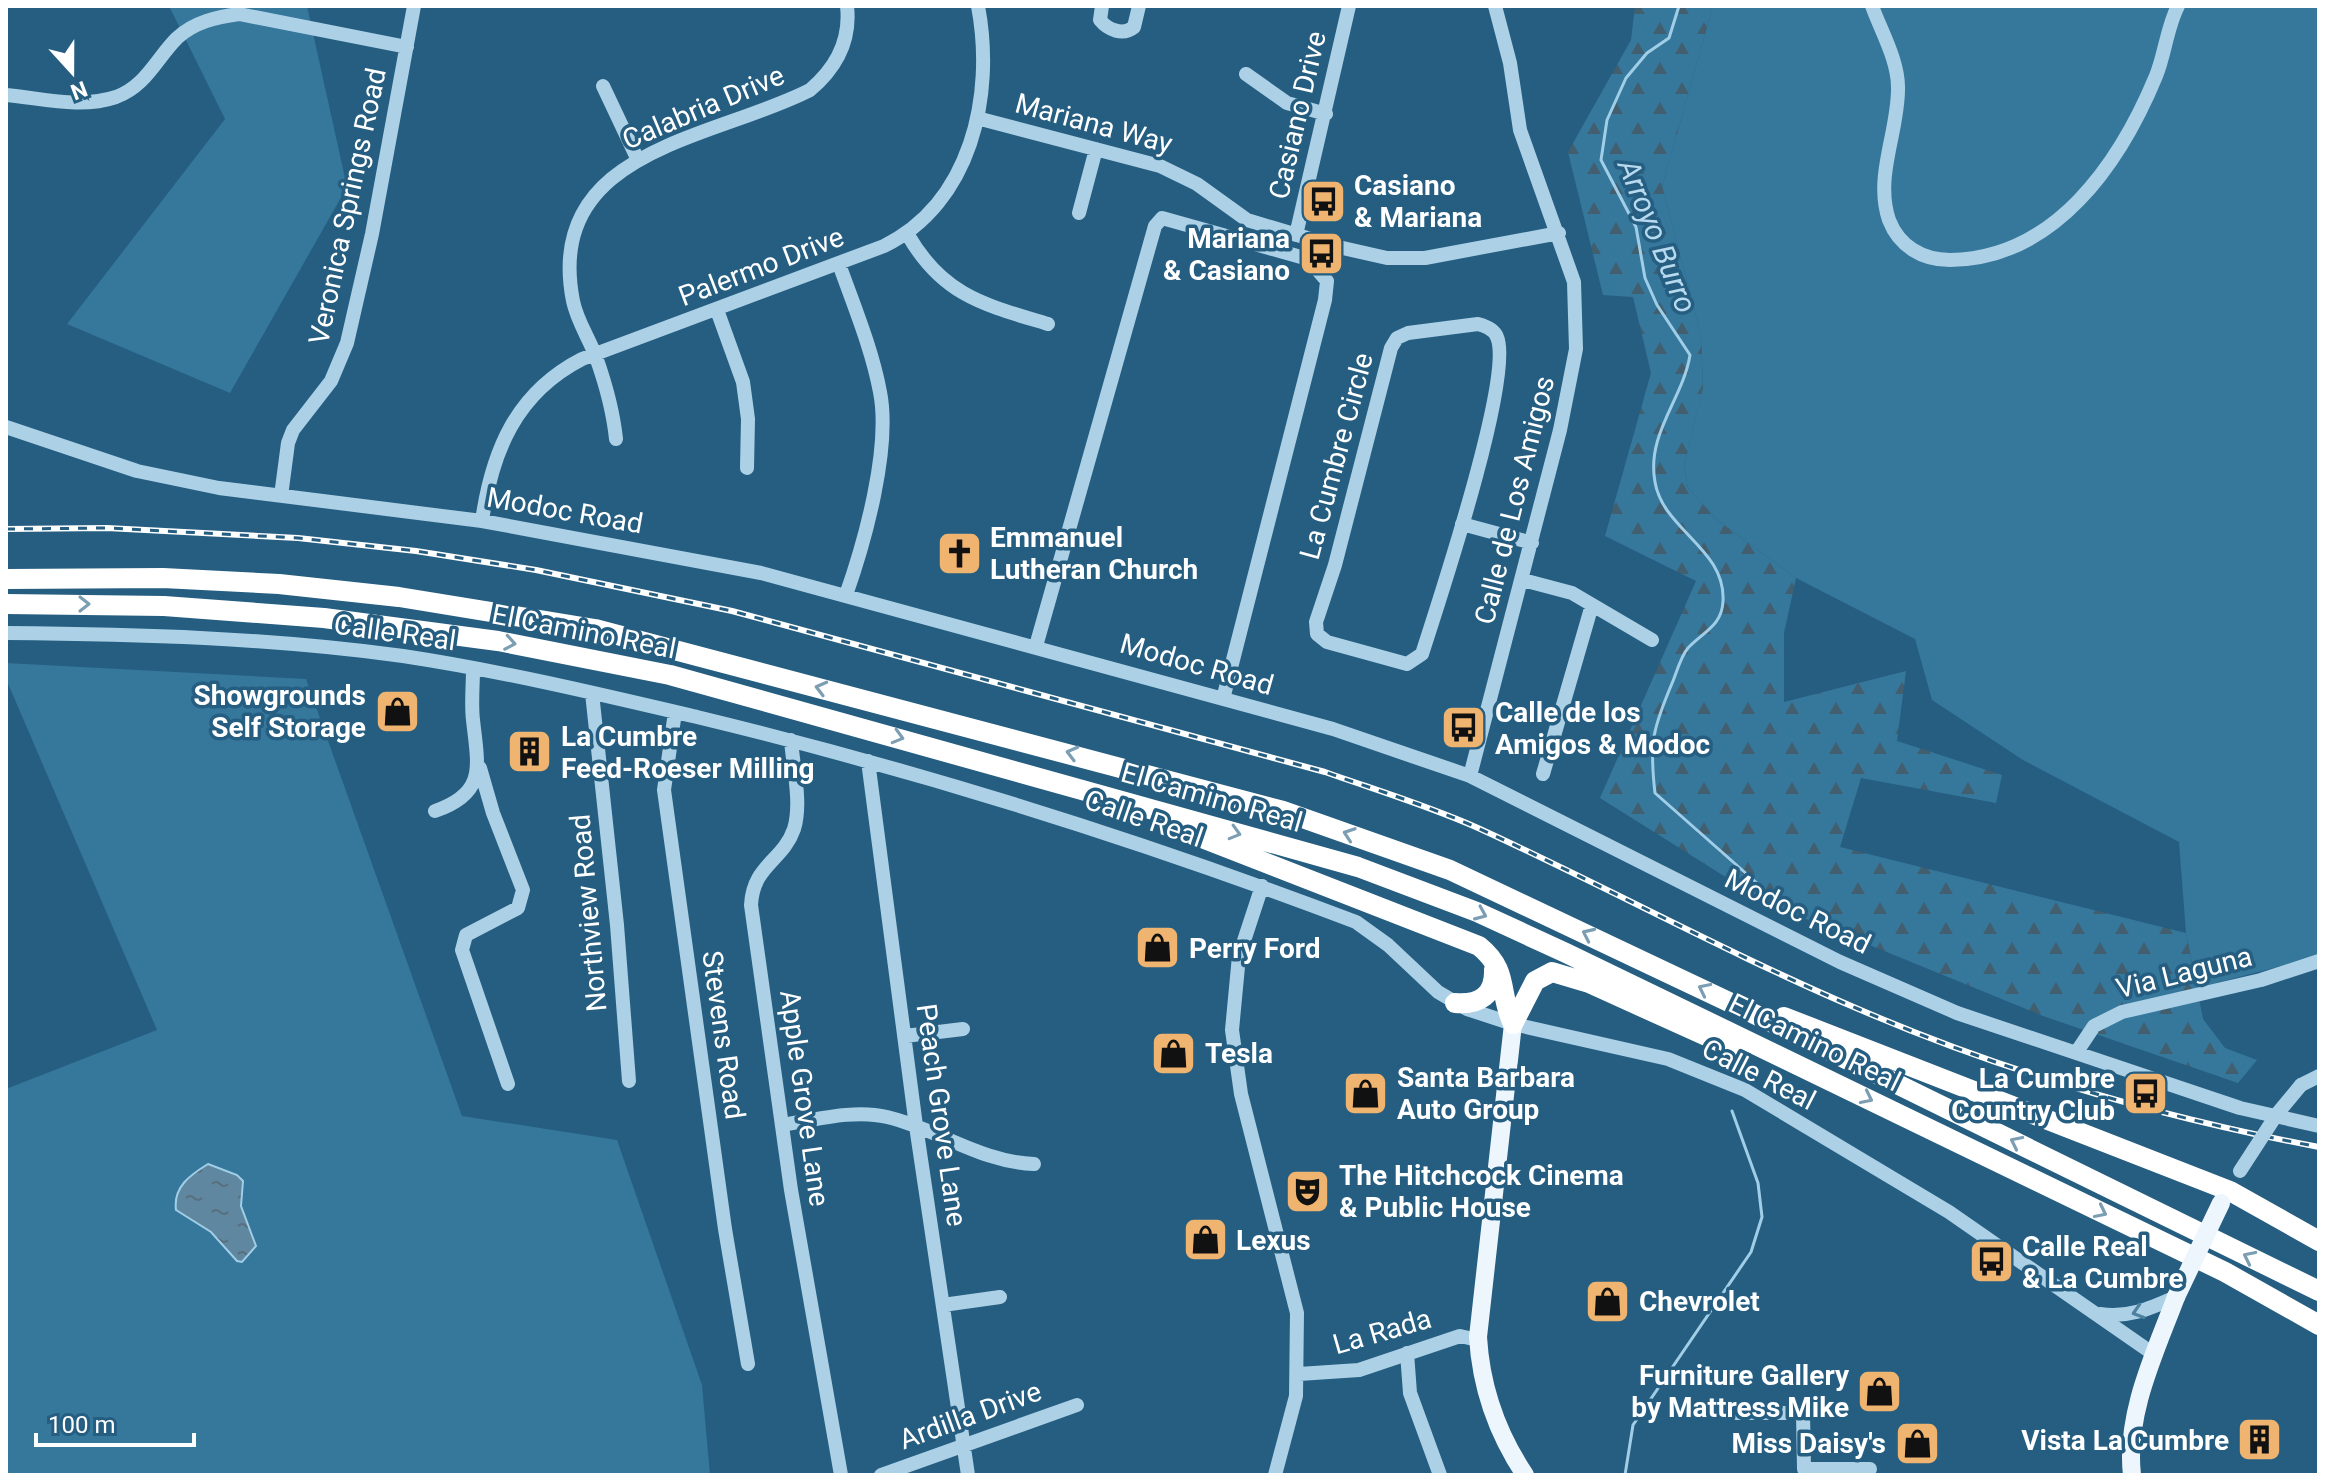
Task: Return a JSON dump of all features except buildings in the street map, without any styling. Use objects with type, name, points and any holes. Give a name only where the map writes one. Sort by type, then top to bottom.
[{"type":"highway","name":"El Camino Real","points":[[6,579],[163,578],[279,584],[399,597],[595,629],[1283,811],[1450,870],[1748,1011],[2319,1291]]},
{"type":"highway","name":"El Camino Real","points":[[6,604],[237,610],[498,641],[756,696],[1358,867],[1477,912],[1797,1064],[2225,1272],[2319,1325]]},
{"type":"highway","points":[[1132,804],[1178,830],[1479,946],[1492,957],[1500,970],[1503,1005],[1513,1024]]},
{"type":"highway","points":[[1455,1003],[1470,1004],[1486,997],[1493,987],[1492,957]]},
{"type":"highway","points":[[1513,1024],[1535,981],[1552,972],[1589,983],[1757,1060],[1797,1064]]},
{"type":"highway","points":[[1748,1011],[1797,1019],[2226,1197],[2319,1241]]},
{"type":"main road","points":[[1513,1024],[1478,1340],[1482,1376],[1491,1411],[1525,1475]]},
{"type":"main road","points":[[2132,1475],[2132,1428],[2155,1355],[2198,1248],[2226,1197]]},
{"type":"street","name":"Veronica Springs Road","points":[[281,496],[288,443],[293,430],[331,381],[347,343],[372,234],[414,6]]},
{"type":"street","name":"Calabria Drive","points":[[616,439],[611,402],[573,299],[571,278],[575,239],[599,191],[637,158],[810,90],[830,72],[843,47],[847,6]]},
{"type":"street","name":"Palermo Drive","points":[[482,521],[490,472],[512,422],[550,378],[582,359],[839,264],[908,235],[949,192],[961,168],[977,118],[983,68],[978,6]]},
{"type":"street","points":[[1102,6],[1100,20],[1111,29],[1124,31],[1134,27],[1139,6]]},
{"type":"street","name":"Casiano Drive","points":[[1296,235],[1349,6]]},
{"type":"street","name":"Calle de Los Amigos","points":[[1470,776],[1523,580],[1573,378],[1576,349],[1574,282],[1558,221],[1543,192],[1520,130],[1510,63],[1495,6]]},
{"type":"street","points":[[1872,6],[1898,79],[1884,193],[1889,220],[1897,238],[1917,252],[1939,260],[1960,260],[1995,254],[2029,241],[2071,209],[2122,144],[2141,110],[2162,60],[2178,6]]},
{"type":"street","points":[[6,95],[77,103],[117,96],[149,74],[177,39],[194,27],[219,17],[239,14],[407,47]]},
{"type":"street","points":[[1246,74],[1287,103],[1326,114]]},
{"type":"street","points":[[603,86],[637,158]]},
{"type":"street","name":"Mariana Way","points":[[977,118],[1176,172],[1247,220],[1387,258],[1408,259],[1521,243],[1559,233]]},
{"type":"street","points":[[1079,213],[1096,149]]},
{"type":"street","points":[[1036,646],[1155,226],[1162,218],[1308,259],[1327,281],[1325,300],[1223,699]]},
{"type":"street","points":[[908,235],[927,263],[958,291],[995,309],[1048,324]]},
{"type":"street","points":[[839,264],[877,375],[883,421],[879,466],[846,595]]},
{"type":"street","points":[[717,310],[743,382],[748,419],[747,468]]},
{"type":"street","name":"La Cumbre Circle","points":[[1478,324],[1489,327],[1497,336],[1499,358],[1493,408],[1462,524],[1418,659],[1401,663],[1321,639],[1316,622],[1335,565],[1391,348],[1397,338],[1408,333],[1478,324]]},
{"type":"street","name":"Modoc Road","points":[[6,427],[137,471],[219,488],[482,521],[697,559],[846,595],[1333,729],[1470,776],[1840,962],[1957,1013],[2240,1108],[2319,1126]]},
{"type":"street","points":[[1462,524],[1532,543]]},
{"type":"street","points":[[1523,580],[1572,593],[1652,640]]},
{"type":"street","points":[[1543,774],[1592,605]]},
{"type":"street","name":"Calle Real","points":[[6,633],[266,642],[403,657],[473,669],[592,693],[791,740],[1071,819],[1262,886],[1367,929],[1455,1003],[1513,1024],[1631,1049],[1703,1071],[1738,1086],[1956,1217],[2155,1355]]},
{"type":"street","points":[[473,669],[473,716],[480,768],[493,813],[523,890],[522,901],[511,914],[466,935],[462,950],[508,1084]]},
{"type":"street","name":"Northview Road","points":[[592,693],[617,925],[629,1081]]},
{"type":"street","name":"Stevens Road","points":[[675,712],[664,790],[725,1229],[748,1364]]},
{"type":"street","name":"Apple Grove Lane","points":[[791,740],[796,815],[794,828],[782,850],[759,874],[751,905],[782,1125],[841,1475]]},
{"type":"street","name":"Peach Grove Lane","points":[[868,761],[916,1126],[968,1475]]},
{"type":"street","points":[[435,811],[456,804],[466,795],[480,768]]},
{"type":"street","points":[[1262,886],[1239,956],[1232,1010],[1232,1042],[1259,1169],[1297,1313],[1299,1374],[1275,1475]]},
{"type":"street","name":"Via Laguna","points":[[2076,1053],[2094,1026],[2122,1012],[2261,980],[2319,961]]},
{"type":"street","points":[[905,1036],[963,1029]]},
{"type":"street","points":[[2226,1197],[2277,1114],[2301,1085],[2319,1076]]},
{"type":"street","points":[[782,1125],[869,1114],[916,1126],[996,1159],[1034,1164]]},
{"type":"street","points":[[943,1305],[1000,1297]]},
{"type":"street","points":[[2098,1314],[2121,1317],[2143,1312],[2176,1297]]},
{"type":"street","name":"La Rada","points":[[1299,1374],[1359,1370],[1460,1336],[1478,1340]]},
{"type":"street","points":[[1407,1353],[1410,1393],[1440,1475]]},
{"type":"street","name":"Ardilla Drive","points":[[881,1475],[1077,1405]]},
{"type":"street","points":[[1736,1413],[1803,1413],[1804,1469],[1810,1472],[1870,1469]]},
{"type":"green space","points":[[169,6],[307,6],[347,187],[230,393],[67,324],[225,119]]},
{"type":"green space","points":[[1635,6],[1713,6],[1662,186],[1701,335],[1703,388],[1684,466],[1688,488],[1717,520],[1796,578],[1784,633],[1784,702],[1906,671],[1897,741],[2002,775],[1996,803],[1861,778],[1840,847],[2186,933],[2203,1019],[2225,1048],[2257,1060],[2238,1083],[2043,1016],[1767,903],[1600,798],[1696,581],[1605,536],[1651,373],[1633,297],[1603,295],[1568,152],[1631,40]]},
{"type":"green space","points":[[1713,6],[2319,6],[2319,956],[2197,988],[2186,933],[2179,842],[2023,760],[1932,700],[1915,639],[1796,578],[1717,520],[1688,488],[1684,466],[1703,387],[1701,335],[1662,186]]},
{"type":"green space","points":[[6,663],[306,679],[462,1116],[617,1140],[702,1385],[710,1475],[6,1475],[6,1089],[157,1030],[6,679]]},
{"type":"water","points":[[208,1164],[237,1175],[243,1181],[241,1206],[256,1246],[242,1262],[237,1261],[211,1232],[176,1210],[180,1188],[189,1177]]},
{"type":"waterway","name":"Arroyo Burro","points":[[1679,6],[1669,38],[1647,53],[1626,78],[1607,120],[1601,160],[1636,227],[1645,278],[1657,305],[1690,355],[1660,432],[1654,465],[1655,482],[1669,514],[1715,567],[1723,601],[1715,623],[1688,648],[1679,664],[1654,736],[1653,775],[1655,793],[1758,884]]},
{"type":"waterway","name":"Arroyo Burro","points":[[1625,1475],[1633,1425],[1751,1252],[1762,1217],[1758,1183],[1732,1111]]},
{"type":"railway","points":[[6,529],[107,528],[298,538],[416,551],[536,570],[732,611],[1325,772],[1478,828],[1808,987],[1912,1031],[2026,1072],[2142,1107],[2319,1147]]},
{"type":"place","name":"Casiano & Mariana","points":[[1323,201]]},
{"type":"place","name":"Mariana & Casiano","points":[[1321,254]]},
{"type":"place","name":"Emmanuel Lutheran Church","points":[[959,553]]},
{"type":"place","name":"Showgrounds Self Storage","points":[[397,711]]},
{"type":"place","name":"Calle de los Amigos & Modoc","points":[[1464,728]]},
{"type":"place","name":"La Cumbre Feed-Roeser Milling","points":[[530,752]]},
{"type":"place","name":"Perry Ford","points":[[1158,948]]},
{"type":"place","name":"Tesla","points":[[1174,1053]]},
{"type":"place","name":"Santa Barbara Auto Group","points":[[1366,1093]]},
{"type":"place","name":"La Cumbre Country Club","points":[[2146,1094]]},
{"type":"place","name":"The Hitchcock Cinema & Public House","points":[[1308,1191]]},
{"type":"place","name":"Lexus","points":[[1205,1240]]},
{"type":"place","name":"Calle Real & La Cumbre","points":[[1991,1262]]},
{"type":"place","name":"Chevrolet","points":[[1608,1301]]},
{"type":"place","name":"Furniture Gallery by Mattress Mike","points":[[1880,1391]]},
{"type":"place","name":"Vista La Cumbre","points":[[2260,1440]]},
{"type":"place","name":"Miss Daisy's","points":[[1917,1443]]}]
